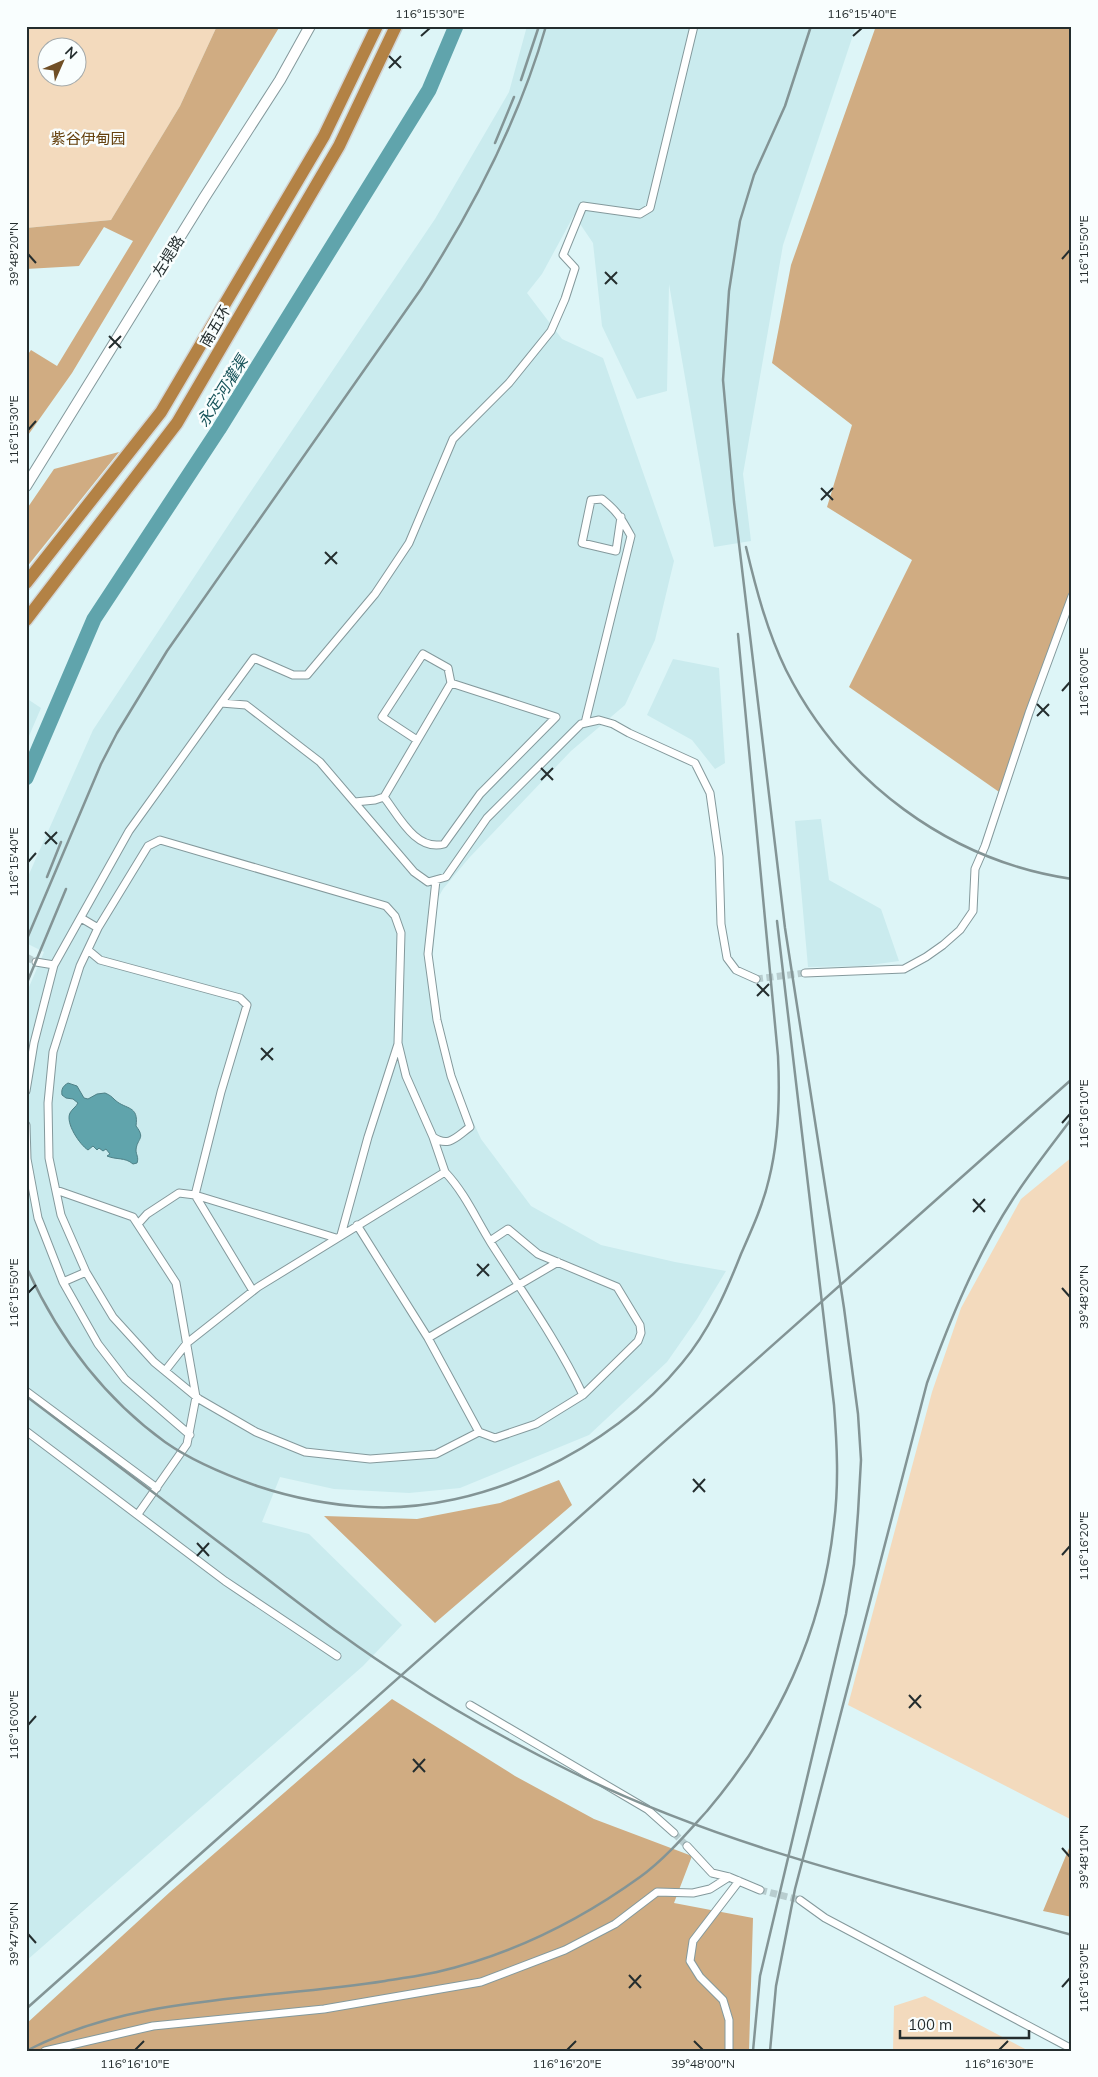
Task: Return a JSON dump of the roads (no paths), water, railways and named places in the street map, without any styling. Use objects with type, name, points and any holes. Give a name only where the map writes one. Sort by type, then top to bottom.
[{"type":"highway","name":"南五环","points":[[26,584],[162,412],[324,136],[377,26]]},
{"type":"highway","name":"南五环","points":[[26,620],[177,423],[339,146],[396,26]]},
{"type":"main road","name":"左堤路","points":[[26,486],[204,198],[280,80],[310,26]]},
{"type":"street","points":[[26,1091],[34,1043],[54,966],[129,831],[254,658],[293,675],[306,675],[375,594],[409,543],[453,439],[509,383],[551,331],[565,300],[575,268],[563,255],[583,206],[640,214],[650,208],[694,26]]},
{"type":"street","points":[[585,723],[631,536],[621,517],[618,512],[602,499],[591,500],[582,543],[616,551],[621,517]]},
{"type":"street","points":[[805,973],[904,969],[926,958],[943,945],[960,930],[974,911],[975,869],[985,846],[1029,713],[1072,596]]},
{"type":"street","points":[[355,802],[384,797],[451,683],[448,668],[423,654],[382,716],[417,740]]},
{"type":"street","points":[[384,797],[413,835],[426,844],[436,846],[444,844],[480,794],[556,717],[451,683]]},
{"type":"street","points":[[221,703],[246,705],[320,762],[414,872],[428,882],[446,877],[487,818],[581,724],[599,720],[613,724],[695,763],[710,793],[719,857],[721,924],[727,958],[736,970],[756,980]]},
{"type":"street","points":[[479,1432],[436,1454],[370,1459],[305,1452],[256,1432],[196,1396],[154,1362],[113,1317],[86,1272],[61,1214],[49,1158],[48,1103],[53,1052],[80,966],[98,928],[148,846],[160,840],[386,906],[395,916],[402,933],[398,1042],[406,1076],[446,1172],[458,1186],[570,1369],[583,1395]]},
{"type":"street","points":[[433,1137],[440,1142],[449,1142],[470,1128],[451,1076],[437,1020],[429,964],[428,954],[436,880]]},
{"type":"street","points":[[81,918],[98,928]]},
{"type":"street","points":[[88,950],[100,960],[240,998],[247,1005],[195,1195],[253,1291]]},
{"type":"street","points":[[36,962],[54,966]]},
{"type":"street","points":[[339,1237],[398,1042]]},
{"type":"street","points":[[26,1124],[27,1159],[38,1218],[63,1282],[98,1344],[125,1379],[190,1435]]},
{"type":"street","points":[[165,1371],[187,1343],[253,1291],[357,1225],[446,1172]]},
{"type":"street","points":[[56,1190],[133,1217],[176,1283],[196,1396],[190,1435],[187,1444],[138,1514]]},
{"type":"street","points":[[138,1224],[147,1214],[179,1193],[195,1195],[339,1237]]},
{"type":"street","points":[[357,1225],[428,1338],[479,1432],[496,1438],[536,1424],[583,1395],[638,1341],[641,1332],[640,1326],[617,1287],[538,1254],[508,1229],[490,1241]]},
{"type":"street","points":[[428,1338],[558,1262]]},
{"type":"street","points":[[63,1282],[86,1272]]},
{"type":"street","points":[[26,1391],[157,1488]]},
{"type":"street","points":[[26,1431],[225,1581],[337,1656]]},
{"type":"street","points":[[470,1705],[647,1808],[674,1833]]},
{"type":"street","points":[[687,1846],[712,1873],[729,1877],[760,1890]]},
{"type":"street","points":[[45,2051],[153,2026],[324,2009],[481,1982],[566,1950],[615,1924],[657,1892],[693,1893],[710,1889],[729,1877]]},
{"type":"street","points":[[729,2051],[729,2020],[723,2000],[700,1977],[690,1961],[693,1941],[739,1881]]},
{"type":"street","points":[[800,1900],[825,1918],[1072,2049]]},
{"type":"water","points":[[68,1083],[77,1086],[84,1098],[88,1099],[97,1094],[105,1093],[134,1111],[136,1114],[136,1126],[141,1136],[136,1150],[137,1163],[133,1164],[127,1160],[107,1156],[110,1154],[106,1149],[103,1151],[99,1148],[97,1150],[93,1146],[88,1150],[81,1144],[71,1128],[69,1117],[78,1103],[62,1095],[63,1088]]},
{"type":"waterway","name":"永定河灌渠","points":[[26,778],[94,619],[219,429],[429,90],[456,26]]},
{"type":"tunnel","points":[[26,957],[36,962]]},
{"type":"tunnel","points":[[756,979],[805,973]]},
{"type":"tunnel","points":[[674,1833],[687,1846]]},
{"type":"tunnel","points":[[760,1890],[800,1900]]},
{"type":"railway","points":[[521,80],[539,26]]},
{"type":"railway","points":[[26,941],[101,764],[117,733],[167,651],[421,289],[459,227],[509,129],[523,95],[546,26]]},
{"type":"railway","points":[[753,2051],[760,1976],[846,1614],[854,1564],[861,1460],[858,1414],[844,1308],[785,928],[734,502],[723,380],[729,291],[740,221],[754,175],[785,106],[811,26]]},
{"type":"railway","points":[[495,143],[514,97]]},
{"type":"railway","points":[[746,547],[763,610],[786,670],[809,710],[837,747],[869,780],[904,809],[942,834],[983,854],[1027,869],[1072,879]]},
{"type":"railway","points":[[26,1266],[38,1292],[67,1340],[102,1385],[142,1424],[175,1449],[210,1467],[257,1486],[312,1500],[368,1507],[411,1506],[455,1499],[498,1487],[541,1470],[581,1448],[619,1423],[653,1394],[692,1351],[723,1297],[764,1198],[777,1133],[779,1102],[778,1056],[738,634]]},
{"type":"railway","points":[[47,877],[61,842]]},
{"type":"railway","points":[[26,985],[66,889]]},
{"type":"railway","points":[[26,2051],[68,2032],[156,2009],[418,1976],[464,1965],[517,1946],[543,1935],[593,1908],[658,1863],[707,1811],[755,1746],[793,1677],[819,1603],[828,1564],[834,1523],[837,1479],[834,1405],[777,921]]},
{"type":"railway","points":[[26,2009],[1072,1079]]},
{"type":"railway","points":[[770,2051],[776,1986],[795,1889],[927,1383],[955,1312],[987,1243],[1034,1168],[1072,1118]]},
{"type":"railway","points":[[26,1396],[364,1651],[445,1704],[529,1750],[572,1772],[693,1824],[818,1865],[1072,1935]]},
{"type":"park label","name":"紫谷伊甸园","points":[[88,138]]}]
